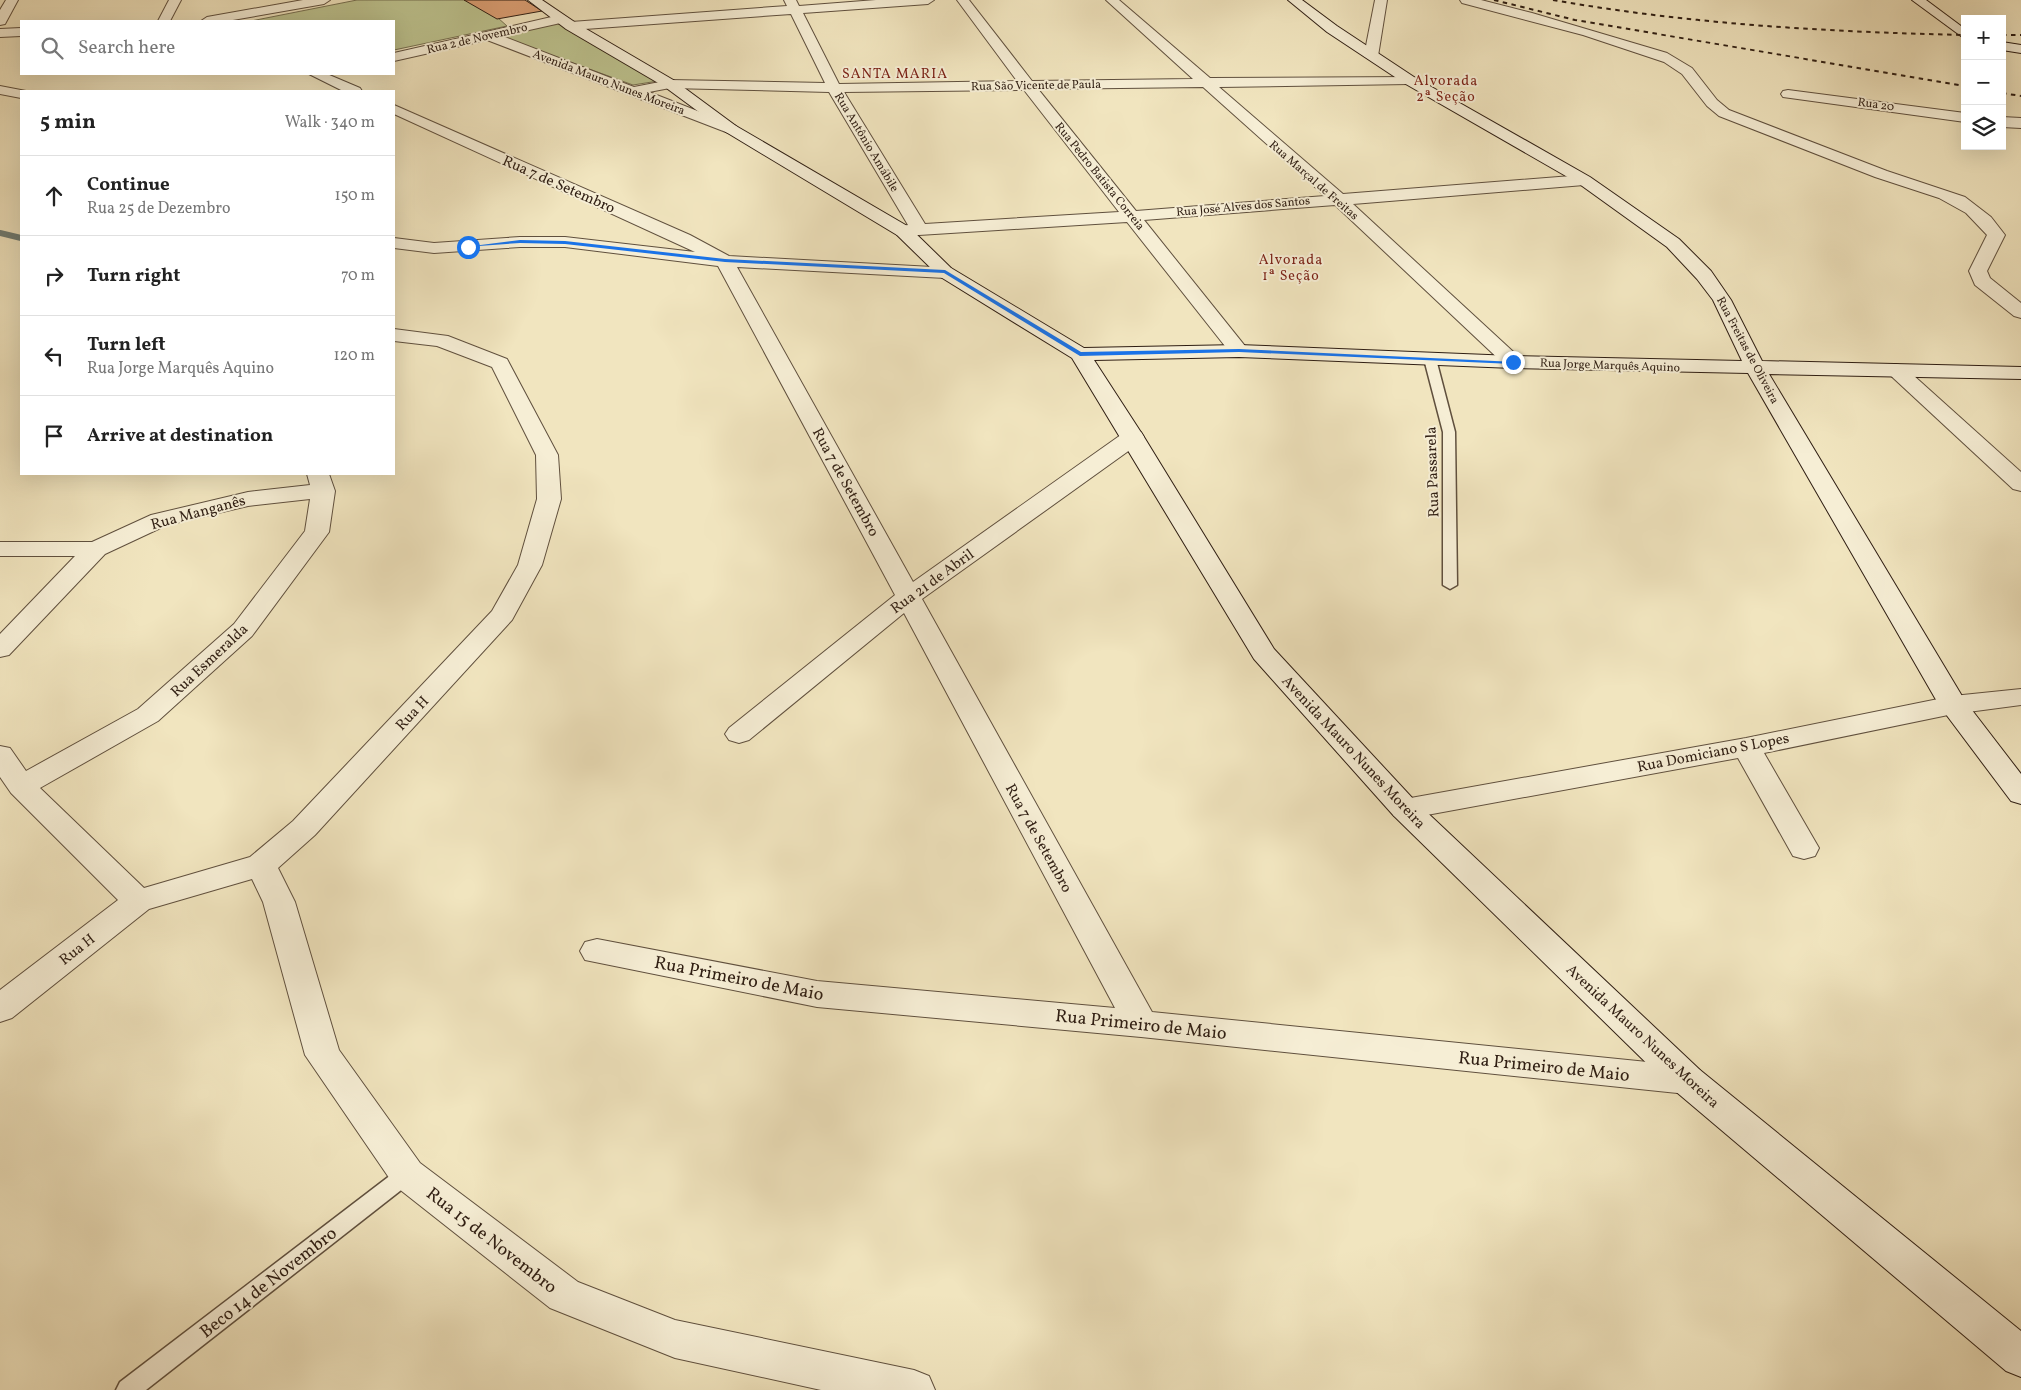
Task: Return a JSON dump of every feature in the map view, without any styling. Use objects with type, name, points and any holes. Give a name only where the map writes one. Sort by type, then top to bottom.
[{"type":"street","points":[[0,22],[12,0]]},
{"type":"street","points":[[165,20],[175,0]]},
{"type":"street","points":[[213,20],[324,0]]},
{"type":"street","name":"Avenida Mauro Nunes Moreira","points":[[534,0],[566,22],[670,84],[731,129],[911,230],[945,272],[1080,354],[1133,437],[1263,653],[1405,809],[1687,1080],[2021,1357]]},
{"type":"street","name":"Rua 2 de Novembro","points":[[395,56],[487,35],[566,22],[793,5],[928,0]]},
{"type":"street","name":"Rua Pedro Batista Correia","points":[[963,0],[1026,85],[1134,216],[1239,350]]},
{"type":"street","name":"Rua Marçal de Freitas","points":[[1112,0],[1337,198],[1513,362]]},
{"type":"street","name":"Rua Freitas de Oliveira","points":[[1294,0],[1332,29],[1409,80],[1584,180],[1673,243],[1704,275],[1722,300],[1756,369],[1953,705],[2021,794]]},
{"type":"street","points":[[1371,56],[1381,0]]},
{"type":"street","points":[[1466,0],[1604,37],[1664,57],[1682,66],[1697,81],[1715,108],[1724,113],[1885,175],[1945,193],[1988,222],[1996,236],[1978,271],[1982,281],[2021,312]]},
{"type":"street","points":[[1918,0],[1961,32]]},
{"type":"street","name":"Rua Antônio Amábile","points":[[793,5],[834,88],[911,230]]},
{"type":"street","points":[[0,33],[20,32]]},
{"type":"street","name":"Avenida Mauro Nunes Moreira","points":[[487,35],[731,129]]},
{"type":"street","points":[[2006,47],[2021,49]]},
{"type":"street","points":[[319,75],[353,90]]},
{"type":"street","name":"Rua São Vicente de Paula","points":[[633,91],[670,84],[834,88],[1409,80]]},
{"type":"street","points":[[0,90],[20,94]]},
{"type":"street","name":"Rua 20","points":[[1788,94],[1885,105],[1961,117]]},
{"type":"street","name":"Rua 7 de Setembro","points":[[395,109],[684,239],[725,261],[1141,1024]]},
{"type":"street","points":[[2006,122],[2021,123]]},
{"type":"street","name":"Rua José Alves dos Santos","points":[[911,230],[1134,216],[1337,198],[1584,180]]},
{"type":"street","points":[[395,243],[434,248],[520,242],[565,242],[725,261],[945,272]]},
{"type":"street","name":"Rua H","points":[[0,1009],[138,901],[261,866],[304,828],[503,615],[530,565],[549,499],[547,455],[500,363],[441,340],[395,335]]},
{"type":"street","name":"Rua Jorge Marquês Aquino","points":[[1080,354],[1239,350],[1430,360],[1756,369],[2021,373]]},
{"type":"street","points":[[1896,370],[2021,484]]},
{"type":"street","name":"Rua 21 de Abril","points":[[739,734],[908,597],[1133,437]]},
{"type":"street","name":"Rua Manganês","points":[[0,649],[96,548],[159,520],[321,482]]},
{"type":"street","name":"Rua Esmeralda","points":[[22,786],[148,716],[243,630],[316,532],[321,482]]},
{"type":"street","points":[[0,550],[96,548]]},
{"type":"street","name":"Rua Domiciano S Lopes","points":[[1405,809],[1746,747],[1953,705],[2021,697]]},
{"type":"street","points":[[1746,747],[1804,848]]},
{"type":"street","points":[[0,755],[22,786],[138,901]]},
{"type":"street","name":"Rua 15 de Novembro","points":[[261,866],[279,902],[323,1055],[407,1174],[564,1295],[675,1339],[914,1390]]},
{"type":"street","name":"Rua Primeiro de Maio","points":[[597,951],[816,994],[1141,1024],[1687,1080]]},
{"type":"lane","name":"Rua Passarela","points":[[1430,360],[1449,432],[1450,586]]},
{"type":"lane","name":"Beco 14 de Novembro","points":[[128,1390],[407,1174]]},
{"type":"green space","points":[[357,0],[478,0],[507,26],[395,50],[395,20],[256,20]]},
{"type":"green space","points":[[557,21],[658,81],[633,85],[496,35]]},
{"type":"building","points":[[464,0],[525,0],[542,11],[497,19]]},
{"type":"waterway","points":[[0,233],[20,238]]},
{"type":"railway","points":[[1494,0],[1575,20],[1961,85]]},
{"type":"railway","points":[[1553,0],[1707,21],[1861,32],[1961,35]]},
{"type":"railway","points":[[2006,35],[2021,35]]},
{"type":"railway","points":[[2006,94],[2021,96]]},
{"type":"district","name":"SANTA MARIA","points":[[895,73]]},
{"type":"district","name":"Alvorada 2ª Seção","points":[[1446,88]]},
{"type":"district","name":"Alvorada 1ª Seção","points":[[1291,268]]},
{"type":"route","points":[[468,247],[520,242],[565,242],[725,261],[945,272],[1080,354],[1239,350],[1430,360],[1513,362]]}]
